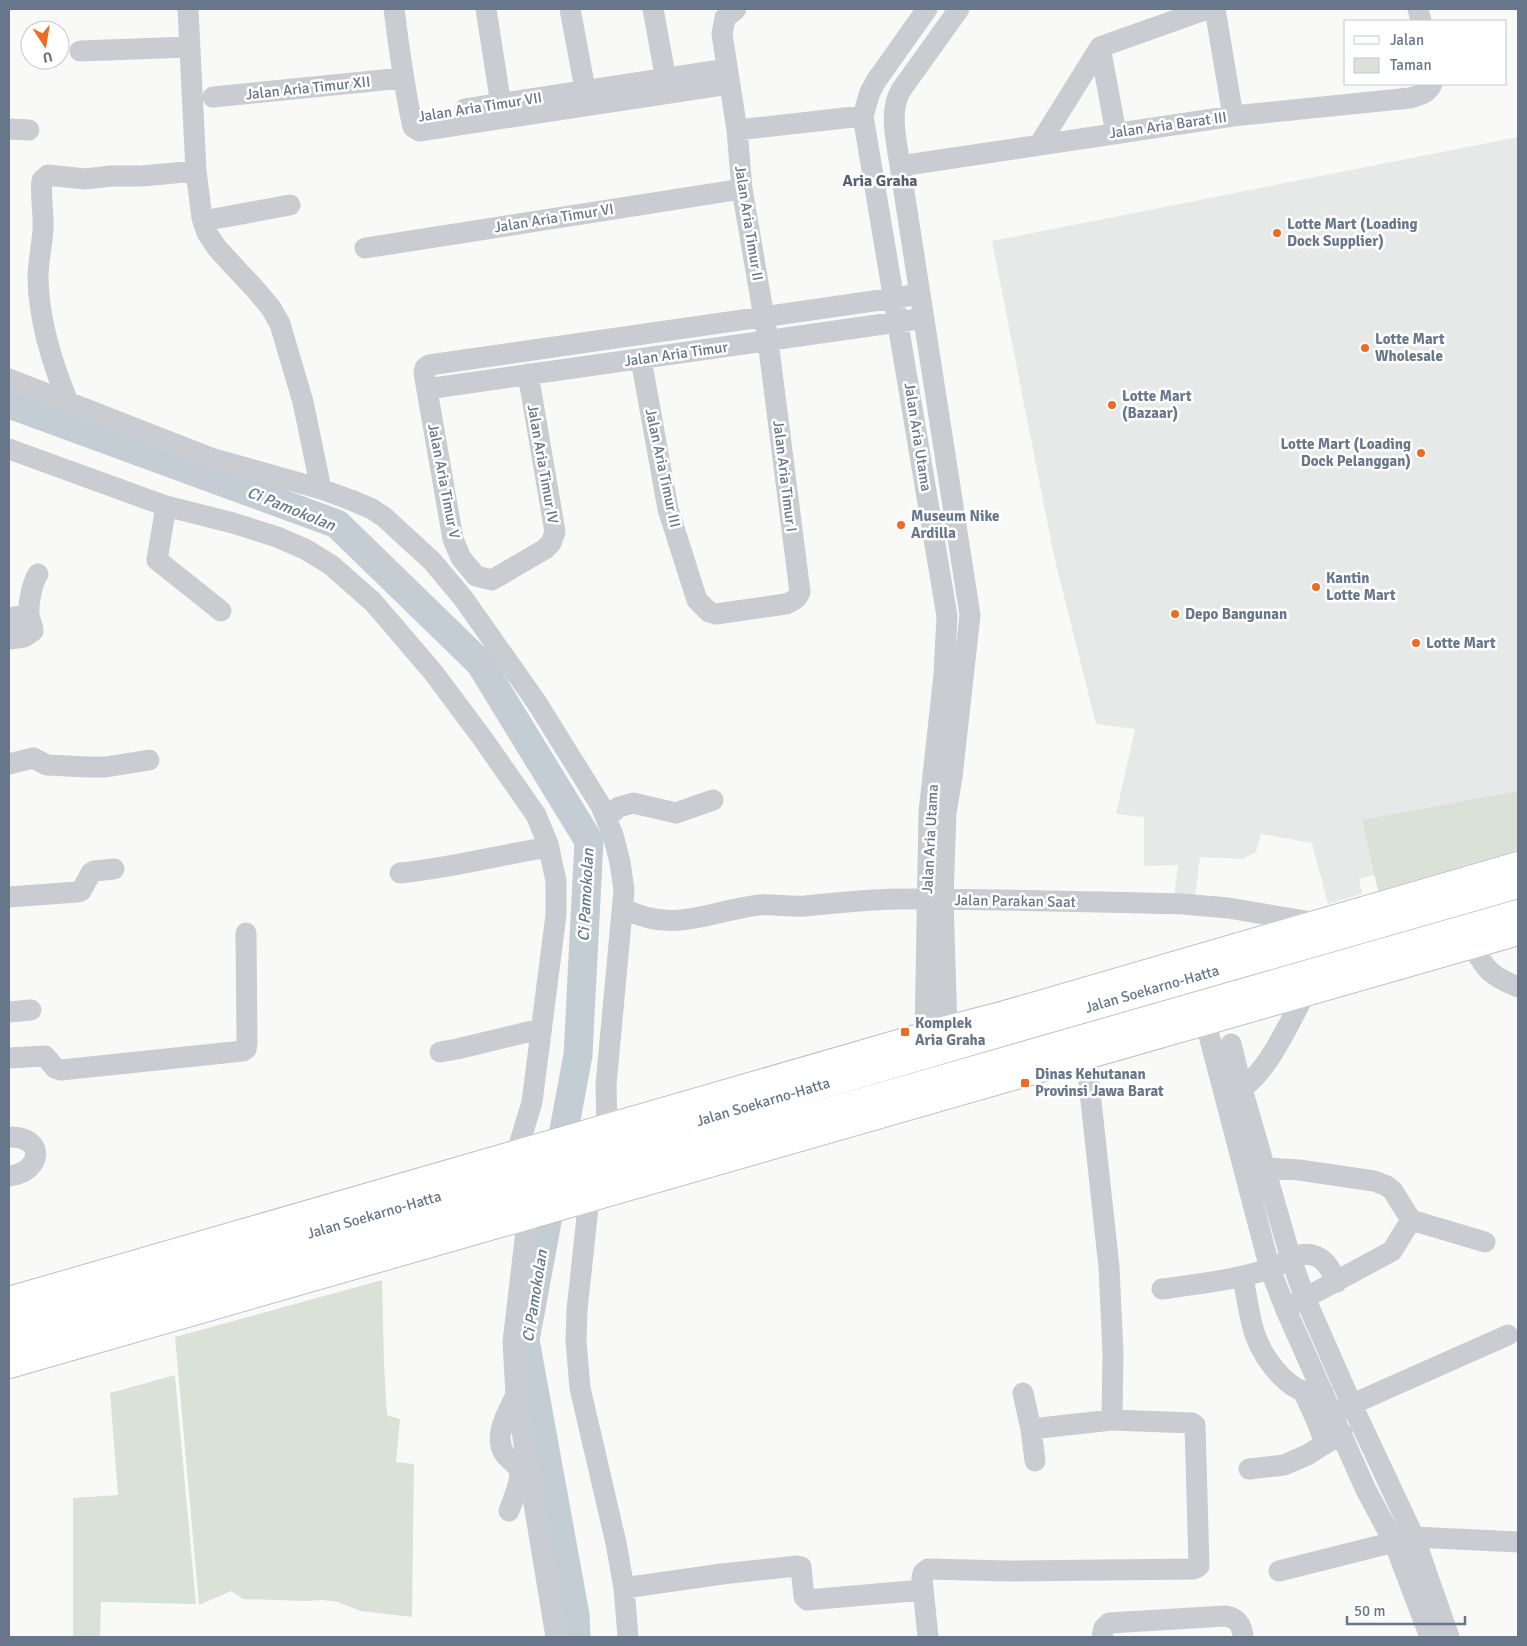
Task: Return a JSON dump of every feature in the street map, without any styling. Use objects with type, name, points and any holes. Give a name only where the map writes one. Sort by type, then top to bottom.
[{"type":"main road","points":[[1319,923],[1518,866]]},
{"type":"main road","name":"Jalan Soekarno-Hatta","points":[[9,1320],[244,1252],[534,1156],[936,1039],[1180,981],[1518,884]]},
{"type":"main road","name":"Jalan Soekarno-Hatta","points":[[581,1195],[949,1078],[1518,914]]},
{"type":"main road","name":"Jalan Soekarno-Hatta","points":[[997,1025],[1219,953],[1319,923]]},
{"type":"main road","name":"Jalan Soekarno-Hatta","points":[[9,1347],[529,1207],[581,1195],[928,1100],[1518,930]]},
{"type":"main road","points":[[1180,981],[1219,953]]},
{"type":"main road","points":[[997,1025],[982,1044],[982,1054],[988,1061],[998,1064]]},
{"type":"main road","points":[[928,1100],[955,1070],[956,1061],[936,1039]]},
{"type":"main road","name":"Jalan Soekarno-Hatta","points":[[594,1138],[936,1039]]},
{"type":"main road","points":[[9,1301],[180,1252],[534,1156]]},
{"type":"main road","points":[[9,1364],[468,1232],[529,1207]]},
{"type":"main road","points":[[180,1252],[244,1252]]},
{"type":"street","points":[[188,9],[196,171],[203,221],[207,232],[217,248],[255,289],[280,324],[303,402],[321,489]]},
{"type":"street","points":[[394,9],[403,78]]},
{"type":"street","points":[[486,9],[502,111]]},
{"type":"street","points":[[570,9],[587,98]]},
{"type":"street","points":[[652,9],[667,86]]},
{"type":"street","name":"Jalan Aria Timur II","points":[[736,9],[725,18],[722,25],[722,34],[737,130],[742,189],[768,341]]},
{"type":"street","name":"Jalan Aria Utama","points":[[927,9],[876,81],[868,97],[863,116],[947,616],[935,900],[936,1039]]},
{"type":"street","name":"Jalan Aria Utama","points":[[938,812],[954,768],[970,615],[900,166],[894,110],[896,97],[959,9]]},
{"type":"street","points":[[1039,145],[1100,47],[1207,9]]},
{"type":"street","points":[[1215,9],[1233,116]]},
{"type":"street","points":[[80,51],[190,46]]},
{"type":"street","points":[[1100,47],[1116,133]]},
{"type":"street","name":"Jalan Aria Timur VII","points":[[403,78],[411,118],[502,111],[728,77]]},
{"type":"street","name":"Jalan Aria Timur XII","points":[[214,97],[403,78]]},
{"type":"street","name":"Jalan Aria Barat III","points":[[900,166],[1233,116],[1410,98],[1422,95],[1431,85]]},
{"type":"street","points":[[737,130],[863,116]]},
{"type":"street","points":[[69,404],[59,381],[41,313],[38,280],[43,228],[42,180],[48,175],[85,179],[196,171]]},
{"type":"street","name":"Jalan Aria Timur VI","points":[[365,248],[742,189]]},
{"type":"street","points":[[203,221],[290,205]]},
{"type":"street","name":"Jalan Aria Timur","points":[[429,365],[920,294]]},
{"type":"street","name":"Jalan Aria Timur","points":[[427,389],[924,318]]},
{"type":"street","name":"Jalan Aria Timur I","points":[[768,341],[800,592],[797,598],[786,604]]},
{"type":"street","points":[[586,342],[589,366]]},
{"type":"street","name":"Jalan Aria Timur III","points":[[642,359],[668,509],[697,600],[709,612],[716,614],[786,604]]},
{"type":"street","name":"Jalan Aria Timur V","points":[[429,365],[425,368],[424,373],[454,539],[461,558],[476,576],[492,580]]},
{"type":"street","name":"Jalan Aria Timur IV","points":[[492,580],[545,548],[550,544],[555,532],[528,374]]},
{"type":"street","points":[[9,379],[211,458],[321,489],[372,509],[432,561],[462,598],[537,703],[577,765],[606,818],[613,835],[620,862],[624,890],[623,908],[606,1085],[594,1138]]},
{"type":"street","points":[[9,449],[166,506],[233,523],[277,537],[305,549],[331,565],[373,602],[433,672],[483,739],[536,815],[549,847],[556,881],[556,915],[532,1102],[534,1156]]},
{"type":"street","points":[[166,506],[157,560],[221,611]]},
{"type":"street","points":[[9,639],[24,637],[33,631],[32,623],[19,617],[38,574]]},
{"type":"street","points":[[947,616],[970,615]]},
{"type":"street","points":[[9,764],[32,758],[47,765],[88,768],[149,760]]},
{"type":"street","points":[[606,818],[618,807],[633,803],[676,813],[714,800]]},
{"type":"street","points":[[400,873],[453,867],[507,854],[549,847]]},
{"type":"street","points":[[9,897],[81,891],[90,873],[114,869]]},
{"type":"street","name":"Jalan Parakan Saat","points":[[623,908],[638,916],[652,920],[666,920],[694,919],[761,905],[801,906],[902,899],[1183,904],[1228,908],[1319,923]]},
{"type":"street","points":[[9,1058],[45,1056],[55,1068],[61,1070],[243,1051],[247,1046],[246,933]]},
{"type":"street","points":[[1472,944],[1482,963],[1490,973],[1518,988]]},
{"type":"street","points":[[1234,1093],[1262,1068],[1306,992]]},
{"type":"street","points":[[9,1012],[32,1010]]},
{"type":"street","points":[[1205,1020],[1265,1168],[1290,1259],[1304,1298],[1414,1537],[1449,1637]]},
{"type":"street","points":[[440,1052],[540,1029]]},
{"type":"street","points":[[1231,1044],[1234,1093],[1270,1269],[1286,1310],[1313,1392],[1316,1419],[1333,1438],[1366,1490],[1394,1542],[1430,1637]]},
{"type":"street","points":[[1086,1055],[1109,1267],[1113,1353],[1112,1420]]},
{"type":"street","points":[[9,1137],[20,1137],[31,1143],[36,1156],[28,1170],[9,1176]]},
{"type":"street","points":[[1265,1168],[1299,1170],[1374,1180],[1393,1191],[1411,1220],[1486,1242]]},
{"type":"street","points":[[581,1195],[576,1341],[579,1378],[616,1543],[624,1588],[628,1637]]},
{"type":"street","points":[[529,1207],[513,1342],[516,1395],[556,1637]]},
{"type":"street","points":[[1286,1310],[1304,1298],[1392,1251],[1411,1220]]},
{"type":"street","points":[[1162,1289],[1243,1276],[1270,1269],[1297,1255],[1314,1255],[1322,1260],[1329,1266],[1337,1282]]},
{"type":"street","points":[[1243,1276],[1252,1330],[1261,1350],[1271,1365],[1286,1381],[1313,1392],[1332,1413],[1333,1438]]},
{"type":"street","points":[[1332,1413],[1508,1335]]},
{"type":"street","points":[[1022,1393],[1031,1429],[1035,1461]]},
{"type":"street","points":[[509,1511],[520,1471],[505,1455],[502,1448],[500,1431],[516,1395]]},
{"type":"street","points":[[928,1637],[922,1575],[926,1570],[1194,1569],[1200,1563],[1196,1426],[1192,1423],[1112,1420],[1031,1429]]},
{"type":"street","points":[[1249,1469],[1284,1465],[1307,1455],[1333,1438]]},
{"type":"street","points":[[1279,1571],[1414,1537],[1518,1542]]},
{"type":"street","points":[[624,1588],[722,1574],[797,1566],[800,1567],[804,1597],[807,1600],[923,1590]]},
{"type":"street","points":[[1102,1637],[1104,1628],[1109,1623],[1225,1616],[1233,1617],[1239,1622],[1243,1637]]},
{"type":"shaded area","points":[[1518,137],[1518,833],[1359,879],[1362,894],[1328,904],[1312,843],[1261,834],[1256,852],[1243,859],[1200,857],[1195,896],[1174,896],[1178,865],[1144,866],[1144,817],[1116,814],[1135,729],[1096,724],[1054,556],[992,241]]},
{"type":"green space","points":[[1518,791],[1518,850],[1378,891],[1362,820]]},
{"type":"green space","points":[[382,1280],[387,1415],[400,1419],[396,1462],[414,1464],[412,1617],[360,1611],[338,1602],[322,1600],[243,1599],[231,1591],[199,1605],[175,1337]]},
{"type":"green space","points":[[175,1375],[196,1604],[101,1602],[100,1637],[73,1637],[73,1498],[118,1495],[110,1393]]},
{"type":"waterway","name":"Ci Pamokolan","points":[[9,404],[337,524],[480,663],[589,841],[578,1055],[525,1340],[575,1615],[576,1637]]},
{"type":"waterway","points":[[559,1627],[575,1615]]},
{"type":"place","name":"Lotte Mart (Loading Dock Supplier)","points":[[1277,233]]},
{"type":"place","name":"Lotte Mart Wholesale","points":[[1365,348]]},
{"type":"place","name":"Lotte Mart (Bazaar)","points":[[1112,405]]},
{"type":"place","name":"Lotte Mart (Loading Dock Pelanggan)","points":[[1421,453]]},
{"type":"place","name":"Museum Nike Ardilla","points":[[901,525]]},
{"type":"place","name":"Kantin Lotte Mart","points":[[1316,587]]},
{"type":"place","name":"Depo Bangunan","points":[[1175,614]]},
{"type":"place","name":"Lotte Mart","points":[[1416,643]]},
{"type":"place","name":"Komplek Aria Graha","points":[[905,1032]]},
{"type":"place","name":"Dinas Kehutanan Provinsi Jawa Barat","points":[[1025,1083]]},
{"type":"district","name":"Aria Graha","points":[[880,181]]}]
